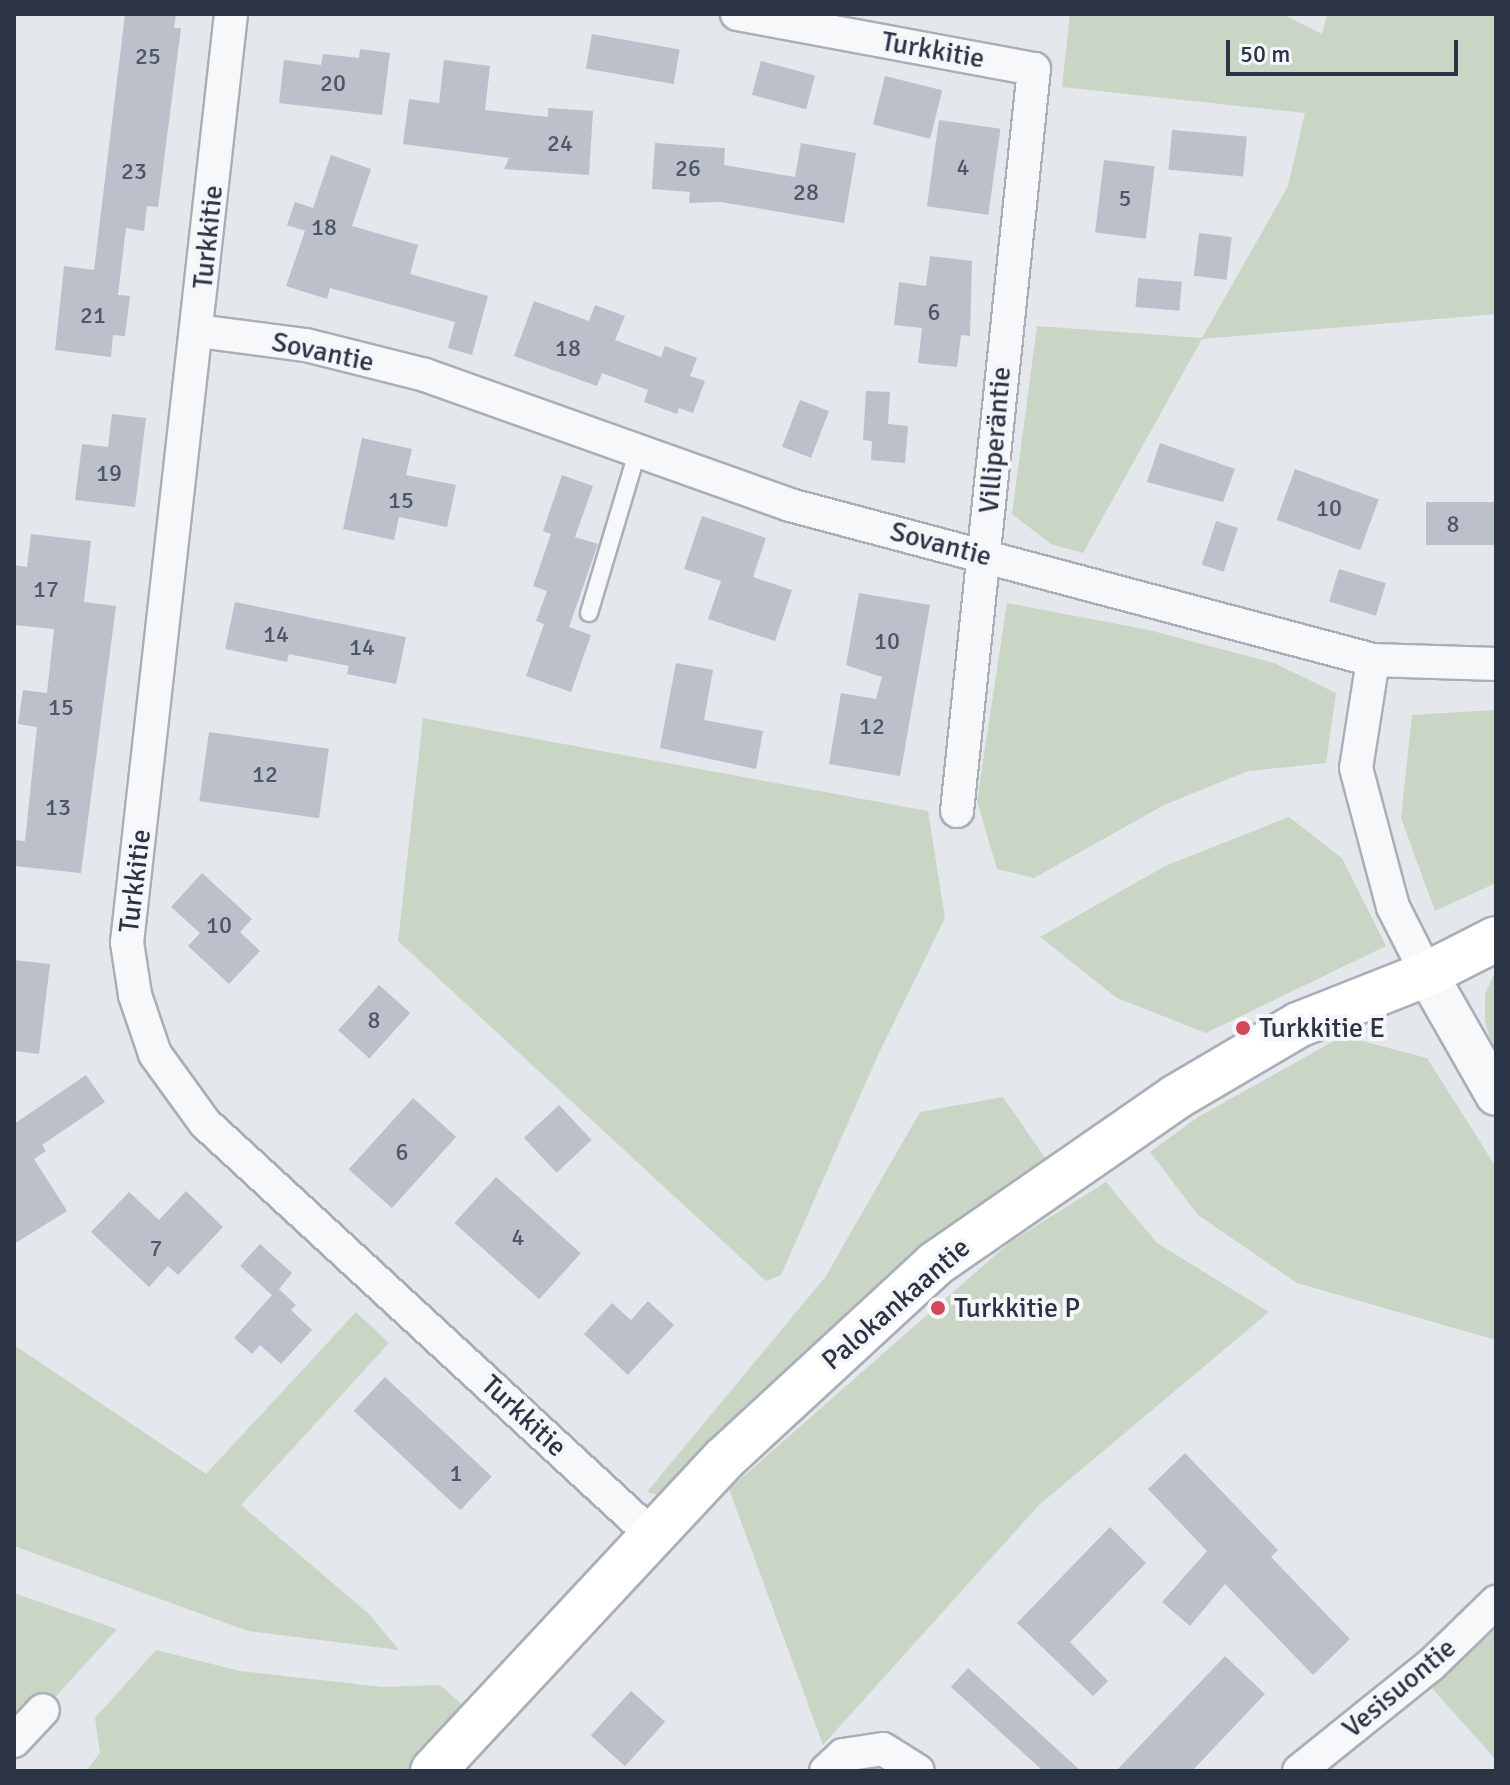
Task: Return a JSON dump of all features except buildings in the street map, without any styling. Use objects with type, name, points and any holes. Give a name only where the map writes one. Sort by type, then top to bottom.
[{"type":"main road","name":"Palokankaantie","points":[[433,1771],[724,1459],[935,1264],[1176,1097],[1271,1041],[1427,974],[1496,939]]},
{"type":"street","name":"Turkkitie","points":[[231,14],[198,331],[127,942],[135,995],[155,1054],[205,1123],[653,1536]]},
{"type":"street","name":"Turkkitie","points":[[737,14],[1034,69]]},
{"type":"street","name":"Villiperäntie","points":[[957,811],[987,556],[990,474],[1034,69]]},
{"type":"street","name":"Sovantie","points":[[198,331],[306,345],[425,375],[790,505],[1373,660],[1496,664]]},
{"type":"street","points":[[1373,660],[1356,768],[1393,907],[1496,1095]]},
{"type":"street","name":"Vesisuontie","points":[[1299,1771],[1431,1665],[1496,1602]]},
{"type":"street","points":[[14,1741],[43,1710]]},
{"type":"street","points":[[826,1771],[843,1755],[883,1749],[918,1771]]},
{"type":"lane","points":[[589,613],[637,453]]},
{"type":"green space","points":[[1070,14],[1282,14],[1322,34],[1327,14],[1496,14],[1496,314],[1202,339],[1083,553],[1051,544],[1012,514],[1037,326],[1202,338],[1288,186],[1305,113],[1062,87]]},
{"type":"green space","points":[[1007,603],[1149,630],[1274,663],[1336,693],[1326,763],[1248,771],[1164,805],[1034,878],[997,869],[977,801]]},
{"type":"green space","points":[[1496,710],[1496,883],[1435,911],[1401,818],[1412,715]]},
{"type":"green space","points":[[423,718],[928,811],[945,918],[878,1055],[781,1275],[766,1281],[398,941]]},
{"type":"green space","points":[[1289,817],[1342,858],[1386,946],[1206,1033],[1117,998],[1040,937],[1165,866]]},
{"type":"green space","points":[[1496,970],[1496,1057],[1485,1022],[1485,994]]},
{"type":"green space","points":[[1343,1036],[1427,1058],[1496,1167],[1496,1340],[1297,1283],[1198,1215],[1150,1152],[1198,1117]]},
{"type":"green space","points":[[1003,1097],[1053,1169],[666,1497],[647,1492],[826,1276],[920,1112]]},
{"type":"green space","points":[[1106,1182],[1157,1243],[1269,1312],[1039,1505],[823,1745],[729,1489],[1009,1243]]},
{"type":"green space","points":[[356,1312],[389,1343],[241,1505],[369,1614],[399,1650],[248,1631],[14,1546],[14,1345],[206,1474]]},
{"type":"green space","points":[[14,1593],[117,1629],[14,1743]]},
{"type":"green space","points":[[1496,1629],[1496,1760],[1432,1688]]},
{"type":"green space","points":[[156,1650],[240,1671],[383,1687],[440,1685],[469,1711],[414,1771],[86,1771],[100,1753],[95,1718]]},
{"type":"place","name":"Turkkitie E","points":[[1243,1028]]},
{"type":"place","name":"Turkkitie P","points":[[938,1308]]}]
